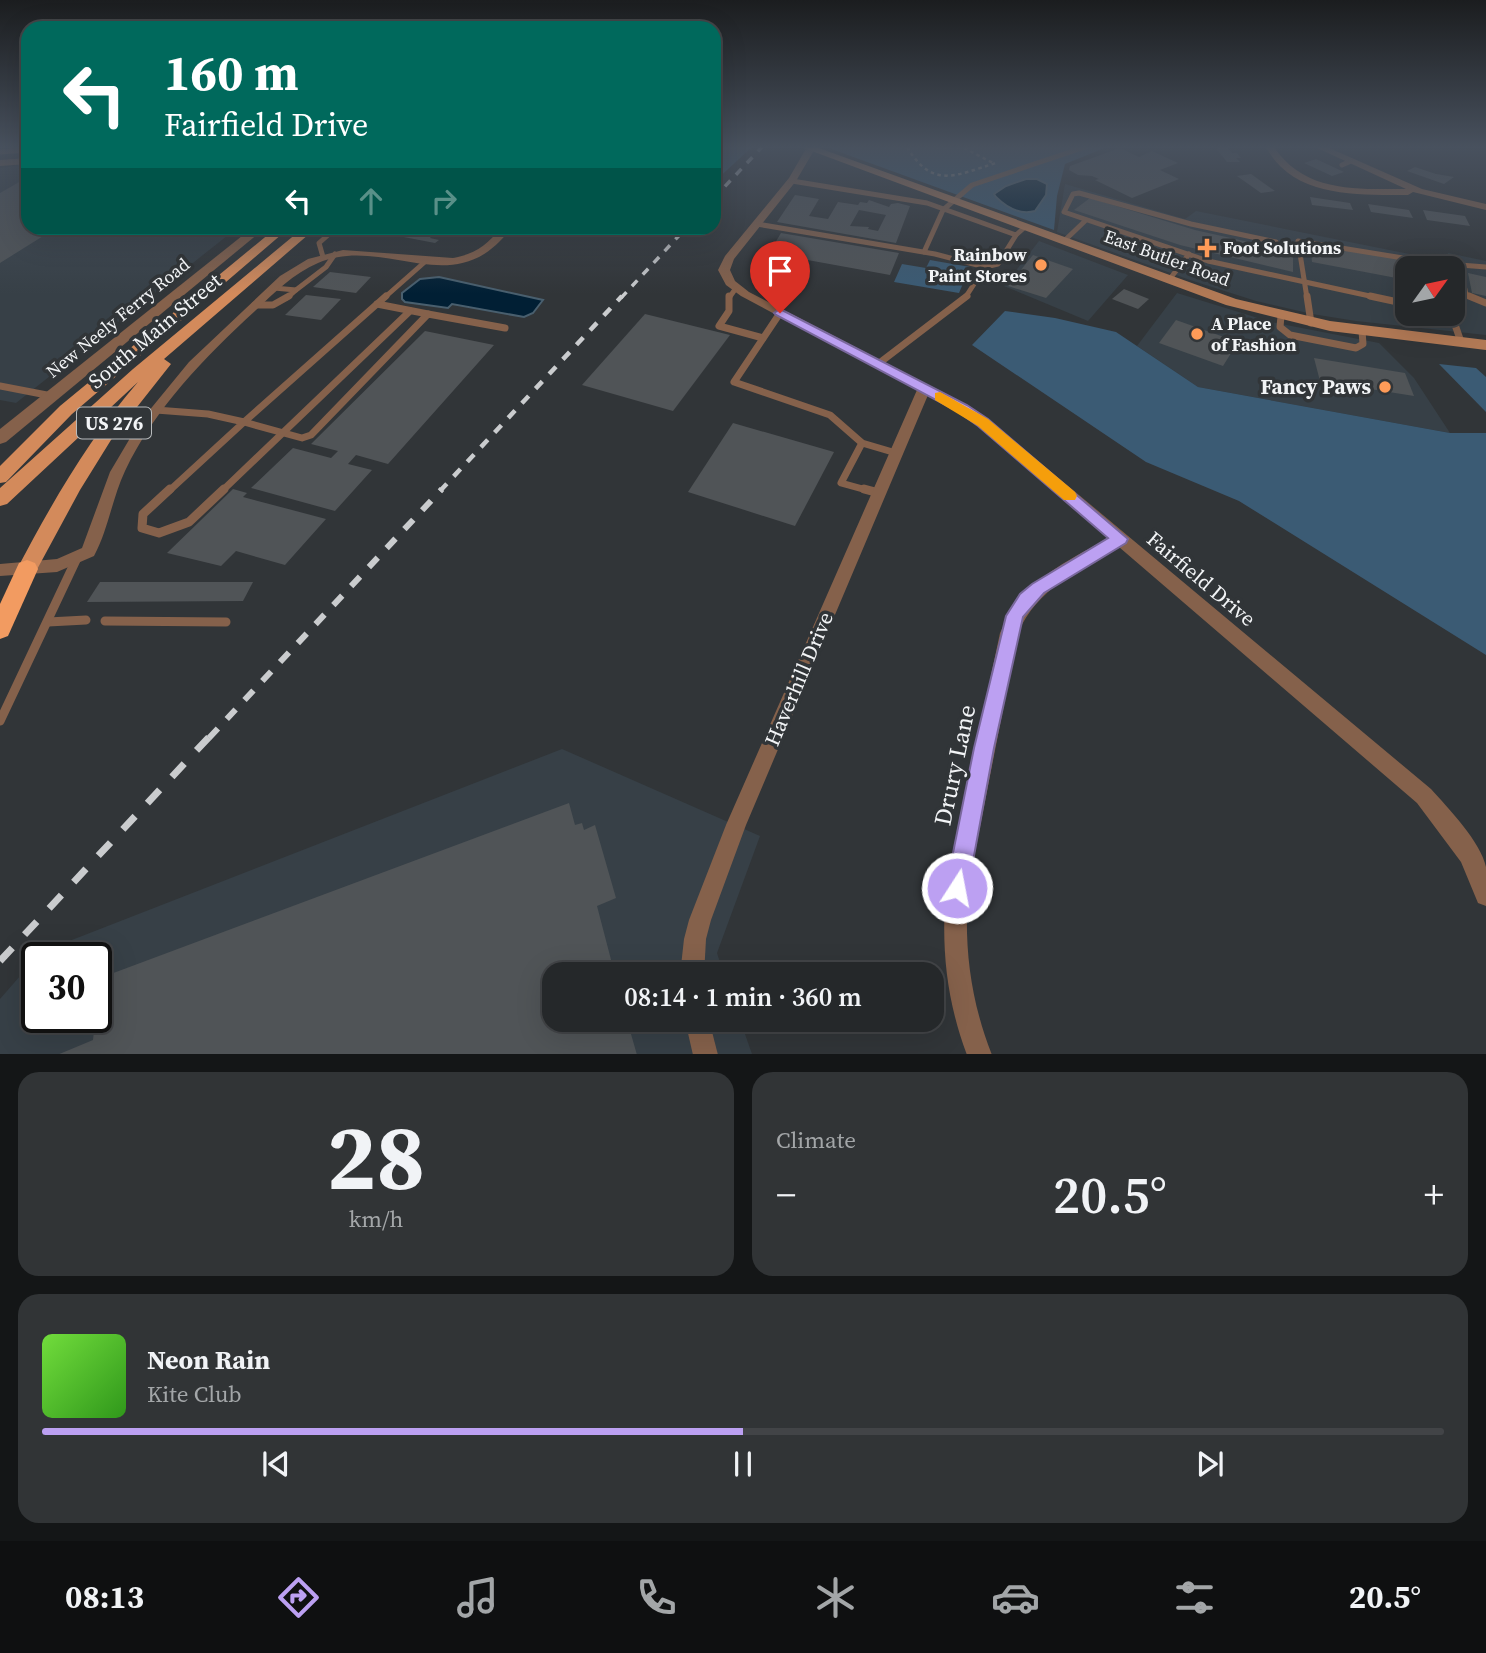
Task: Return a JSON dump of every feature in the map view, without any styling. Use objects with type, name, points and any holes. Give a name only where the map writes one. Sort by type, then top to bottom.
[{"type":"highway","name":"US 276","points":[[0,629],[27,569]]},
{"type":"main road","name":"East Butler Road","points":[[927,196],[1021,231],[1064,241],[1231,302],[1281,316],[1362,331],[1486,345]]},
{"type":"main road","name":"South Main Street","points":[[0,477],[66,410],[275,235]]},
{"type":"main road","name":"South Main Street","points":[[0,499],[139,372],[302,235]]},
{"type":"main road","name":"US 276","points":[[27,569],[66,497],[113,424],[160,367],[228,299]]},
{"type":"main road","name":"US 276","points":[[0,462],[66,410]]},
{"type":"street","points":[[736,288],[726,278],[725,266],[780,196]]},
{"type":"street","points":[[1441,196],[1486,207]]},
{"type":"street","name":"New Neely Ferry Road","points":[[0,438],[250,235]]},
{"type":"street","points":[[0,570],[60,566],[88,552],[104,502],[118,470],[156,410],[210,345],[298,268],[329,255],[360,252],[453,261],[472,257],[489,248],[500,235]]},
{"type":"street","name":"Fairfield Drive","points":[[736,288],[983,422],[1424,796],[1464,846],[1481,878],[1486,895]]},
{"type":"street","name":"Haverhill Drive","points":[[693,962],[700,920],[736,825],[924,388]]},
{"type":"street","name":"Drury Lane","points":[[980,1054],[967,1025],[955,978],[953,929],[962,862],[1009,633],[1015,616],[1026,599],[1120,539]]},
{"type":"street","points":[[700,1032],[706,1054]]},
{"type":"lane","points":[[885,196],[948,205]]},
{"type":"lane","points":[[925,252],[948,205],[959,196]]},
{"type":"lane","points":[[1072,196],[1064,212],[1085,221],[1189,254],[1305,284],[1395,302]]},
{"type":"lane","points":[[1082,196],[1276,242]]},
{"type":"lane","points":[[1064,241],[1085,221]]},
{"type":"lane","points":[[757,224],[925,252],[985,267],[998,264],[1021,231]]},
{"type":"lane","points":[[255,305],[278,305],[326,267],[329,255],[319,243],[328,235]]},
{"type":"lane","points":[[1311,323],[1298,241],[1395,256]]},
{"type":"lane","points":[[1169,280],[1189,254]]},
{"type":"lane","points":[[410,311],[189,522],[159,533],[142,528],[143,514],[427,260]]},
{"type":"lane","points":[[1486,267],[1460,265],[1466,295],[1486,303]]},
{"type":"lane","points":[[878,364],[967,296],[985,267]]},
{"type":"lane","points":[[274,288],[296,290]]},
{"type":"lane","points":[[736,288],[729,295],[729,311],[719,326],[763,338]]},
{"type":"lane","points":[[377,304],[505,328]]},
{"type":"lane","points":[[780,313],[734,382],[830,415],[862,443],[896,453]]},
{"type":"lane","points":[[156,410],[208,414],[302,439],[311,435],[428,314]]},
{"type":"lane","points":[[1281,316],[1280,327],[1290,335],[1356,348],[1363,344],[1362,331]]},
{"type":"lane","points":[[1455,326],[1461,342]]},
{"type":"lane","points":[[0,386],[52,396]]},
{"type":"lane","points":[[862,443],[841,483],[879,493]]},
{"type":"lane","points":[[0,721],[76,560]]},
{"type":"lane","points":[[48,622],[86,620]]},
{"type":"lane","points":[[105,621],[226,622]]},
{"type":"shaded area","points":[[0,196],[21,196],[21,235],[228,235],[16,403],[0,400]]},
{"type":"shaded area","points":[[961,196],[1057,196],[1054,230]]},
{"type":"shaded area","points":[[1045,196],[1035,211],[1024,212],[1004,204],[996,197]]},
{"type":"shaded area","points":[[1063,196],[1107,196],[1185,219],[1196,211],[1419,256],[1395,256],[1395,325],[1312,314],[1256,301],[1057,232]]},
{"type":"shaded area","points":[[1039,241],[1128,275],[1088,321],[1004,286]]},
{"type":"shaded area","points":[[1465,257],[1486,261],[1486,335],[1402,326],[1465,326]]},
{"type":"shaded area","points":[[930,260],[970,267],[959,293],[894,282],[902,264],[926,268]]},
{"type":"shaded area","points":[[439,277],[543,300],[533,313],[524,317],[452,304],[448,308],[405,302],[402,299],[402,293],[420,279]]},
{"type":"shaded area","points":[[1177,293],[1271,322],[1379,343],[1414,378],[1450,433],[1198,387],[1137,346]]},
{"type":"shaded area","points":[[1005,311],[1055,318],[1116,332],[1198,387],[1450,433],[1486,433],[1486,655],[1239,501],[1146,462],[972,345]]},
{"type":"shaded area","points":[[1439,364],[1476,368],[1486,377],[1486,412]]},
{"type":"shaded area","points":[[562,749],[760,836],[717,953],[720,962],[542,962],[542,1032],[744,1032],[752,1054],[0,1054],[0,999],[21,975],[21,1033],[112,1033],[112,942],[67,942]]},
{"type":"building","points":[[0,196],[21,196],[21,235],[45,235],[0,263]]},
{"type":"building","points":[[794,196],[819,199],[809,216],[828,219],[838,202],[858,205],[869,200],[889,207],[898,203],[910,206],[896,243],[777,222]],"holes":[[[859,210],[886,215],[878,231],[868,229],[869,227],[850,226]]]},
{"type":"building","points":[[1310,197],[1350,203],[1353,210],[1312,205]]},
{"type":"building","points":[[1090,198],[1195,230],[1293,252],[1293,272],[1180,245],[1074,210]]},
{"type":"building","points":[[1368,204],[1409,210],[1413,218],[1371,212]]},
{"type":"building","points":[[1423,210],[1465,216],[1470,226],[1427,220]]},
{"type":"building","points":[[781,233],[899,253],[890,275],[769,253]]},
{"type":"building","points":[[393,235],[432,235],[430,238],[439,240],[435,243]]},
{"type":"building","points":[[1310,243],[1395,258],[1395,278],[1312,262]]},
{"type":"building","points":[[1033,255],[1073,269],[1046,298],[1008,286]]},
{"type":"building","points":[[330,272],[371,277],[356,293],[313,287]]},
{"type":"building","points":[[1468,273],[1486,277],[1486,296],[1472,293]]},
{"type":"building","points":[[1124,289],[1149,299],[1138,309],[1112,299]]},
{"type":"building","points":[[306,295],[341,299],[321,320],[285,315]]},
{"type":"building","points":[[645,314],[730,335],[673,411],[582,385]]},
{"type":"building","points":[[1176,320],[1238,342],[1223,366],[1159,343]]},
{"type":"building","points":[[425,331],[494,345],[388,464],[356,455],[348,464],[372,470],[335,511],[251,488],[293,448],[331,458],[338,451],[311,444]]},
{"type":"building","points":[[1314,358],[1405,373],[1414,396],[1320,381]]},
{"type":"building","points":[[733,423],[834,452],[795,526],[688,492]]},
{"type":"building","points":[[233,489],[247,493],[243,497],[326,519],[285,565],[236,551],[221,566],[167,553]]},
{"type":"building","points":[[100,582],[253,582],[243,601],[87,602]]},
{"type":"building","points":[[569,803],[575,825],[582,823],[584,830],[595,825],[616,898],[597,906],[612,962],[542,962],[542,1032],[630,1032],[637,1054],[59,1054],[93,1040],[94,1033],[112,1033],[112,974]]},
{"type":"railway","points":[[621,298],[680,235]]},
{"type":"railway","points":[[440,491],[622,296]]},
{"type":"railway","points":[[209,738],[442,489]]},
{"type":"railway","points":[[0,961],[210,736]]},
{"type":"slow traffic","points":[[940,397],[983,422],[1070,496]]},
{"type":"place","name":"Foot Solutions","points":[[1207,248]]},
{"type":"place","name":"Rainbow Paint Stores","points":[[1041,265]]},
{"type":"place","name":"A Place of Fashion","points":[[1197,334]]},
{"type":"place","name":"Fancy Paws","points":[[1385,387]]},
{"type":"route","points":[[780,313],[962,408],[983,422],[1120,539],[1038,589],[1026,599],[1015,616],[984,748],[957,888]]}]
